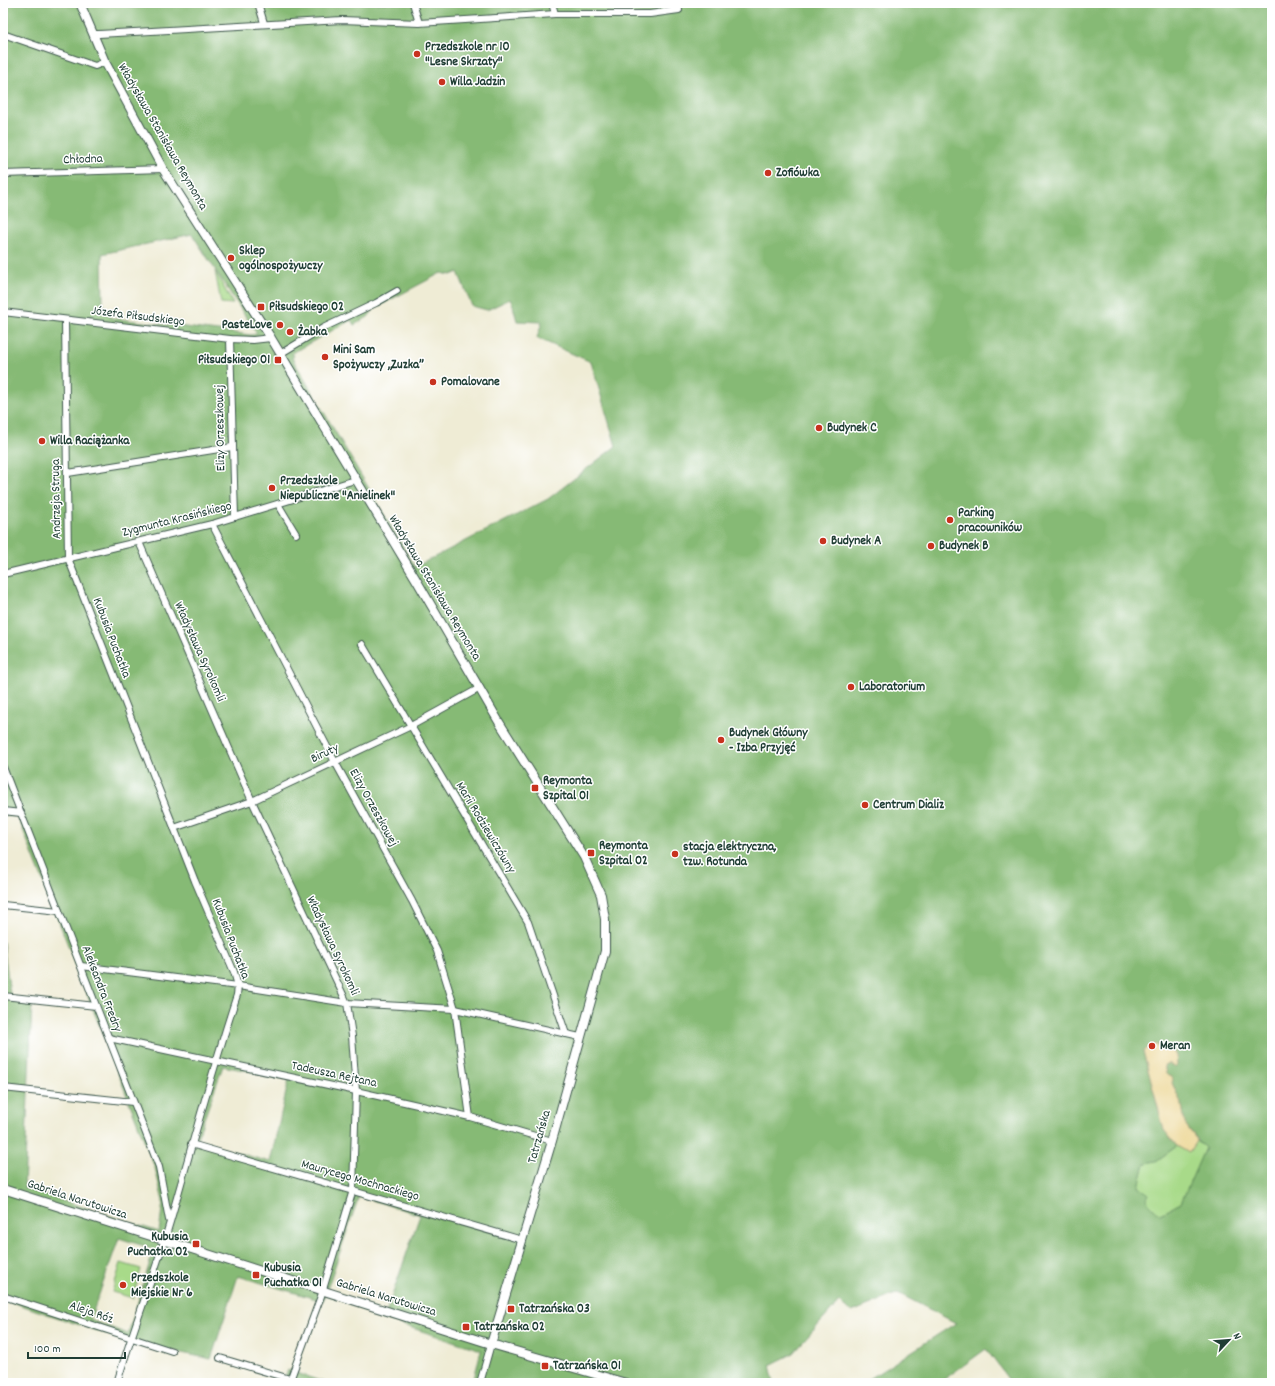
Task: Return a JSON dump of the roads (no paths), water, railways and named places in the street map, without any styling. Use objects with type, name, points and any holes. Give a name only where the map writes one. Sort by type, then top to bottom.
[{"type":"street","name":"Władysława Stanisława Reymonta","points":[[80,3],[105,62],[163,169],[280,354],[414,576],[499,722],[584,857],[601,895]]},
{"type":"street","points":[[258,3],[264,23]]},
{"type":"street","points":[[413,3],[419,23]]},
{"type":"street","points":[[552,3],[555,14]]},
{"type":"street","points":[[94,34],[264,23],[342,20],[419,23],[555,14],[650,14],[679,10],[677,3]]},
{"type":"street","points":[[3,34],[96,66],[105,62]]},
{"type":"street","name":"Chłodna","points":[[3,174],[163,169]]},
{"type":"street","points":[[280,354],[323,328],[376,303],[397,291]]},
{"type":"street","name":"Józefa Piłsudskiego","points":[[3,312],[230,339],[253,340],[270,338]]},
{"type":"street","name":"Andrzeja Struga","points":[[65,320],[68,558]]},
{"type":"street","name":"Elizy Orzeszkowej","points":[[230,339],[235,517]]},
{"type":"street","points":[[68,473],[232,447]]},
{"type":"street","name":"Zygmunta Krasińskiego","points":[[3,574],[212,524],[355,480]]},
{"type":"street","points":[[278,504],[296,534]]},
{"type":"street","name":"Elizy Orzeszkowej","points":[[212,524],[335,762],[412,901],[433,944],[455,1009],[470,1117]]},
{"type":"street","name":"Władysława Syrokomli","points":[[139,542],[252,800],[347,1003],[352,1036],[356,1091],[353,1190],[323,1291],[290,1381]]},
{"type":"street","name":"Kubusia Puchatka","points":[[68,558],[174,828],[234,972],[238,986],[237,995],[215,1062],[170,1222],[130,1338],[117,1383]]},
{"type":"street","name":"Marii Rodziewiczówny","points":[[362,644],[528,922],[566,1034]]},
{"type":"street","name":"Biruty","points":[[174,828],[252,800],[411,726],[480,688]]},
{"type":"street","name":"Aleksandra Fredry","points":[[3,768],[159,1167],[170,1222]]},
{"type":"street","points":[[3,811],[21,813]]},
{"type":"street","name":"Tatrzańska","points":[[480,1383],[552,1141],[605,951],[605,919],[601,895]]},
{"type":"street","points":[[3,905],[59,911]]},
{"type":"street","points":[[81,966],[238,986],[347,1003],[455,1009],[580,1037]]},
{"type":"street","points":[[3,996],[96,1006]]},
{"type":"street","name":"Tadeusza Rejtana","points":[[109,1038],[470,1117],[552,1141]]},
{"type":"street","points":[[3,1088],[133,1102]]},
{"type":"street","name":"Maurycego Mochnackiego","points":[[191,1144],[522,1240]]},
{"type":"street","name":"Gabriela Narutowicza","points":[[3,1189],[491,1344],[626,1383]]},
{"type":"street","name":"Aleja Róż","points":[[3,1296],[172,1351]]},
{"type":"street","points":[[220,1358],[290,1381]]},
{"type":"place","name":"Przedszkole nr 10 \"Lesne Skrzaty\"","points":[[417,54]]},
{"type":"place","name":"Willa Jadzin","points":[[442,82]]},
{"type":"place","name":"Zofiówka","points":[[768,173]]},
{"type":"place","name":"Sklep ogólnospożywczy","points":[[231,258]]},
{"type":"place","name":"Piłsudskiego 02","points":[[261,307]]},
{"type":"place","name":"PasteLove","points":[[280,325]]},
{"type":"place","name":"Żabka","points":[[290,332]]},
{"type":"place","name":"Mini Sam Spożywczy „Zuzka”","points":[[325,357]]},
{"type":"place","name":"Piłsudskiego 01","points":[[278,360]]},
{"type":"place","name":"Pomalovane","points":[[433,382]]},
{"type":"place","name":"Budynek C","points":[[819,428]]},
{"type":"place","name":"Willa Raciążanka","points":[[42,441]]},
{"type":"place","name":"Przedszkole Niepubliczne \"Anielinek\"","points":[[272,488]]},
{"type":"place","name":"Parking pracowników","points":[[950,520]]},
{"type":"place","name":"Budynek A","points":[[823,541]]},
{"type":"place","name":"Budynek B","points":[[931,546]]},
{"type":"place","name":"Laboratorium","points":[[851,687]]},
{"type":"place","name":"Budynek Główny - Izba Przyjęć","points":[[721,740]]},
{"type":"place","name":"Reymonta Szpital 01","points":[[535,788]]},
{"type":"place","name":"Centrum Dializ","points":[[865,805]]},
{"type":"place","name":"Reymonta Szpital 02","points":[[591,853]]},
{"type":"place","name":"stacja elektryczna, tzw. Rotunda","points":[[675,854]]},
{"type":"place","name":"Meran","points":[[1152,1046]]},
{"type":"place","name":"Kubusia Puchatka 02","points":[[196,1244]]},
{"type":"place","name":"Kubusia Puchatka 01","points":[[256,1275]]},
{"type":"place","name":"Przedszkole Miejskie Nr 6","points":[[123,1285]]},
{"type":"place","name":"Tatrzańska 03","points":[[511,1309]]},
{"type":"place","name":"Tatrzańska 02","points":[[466,1327]]},
{"type":"place","name":"Tatrzańska 01","points":[[545,1366]]}]
